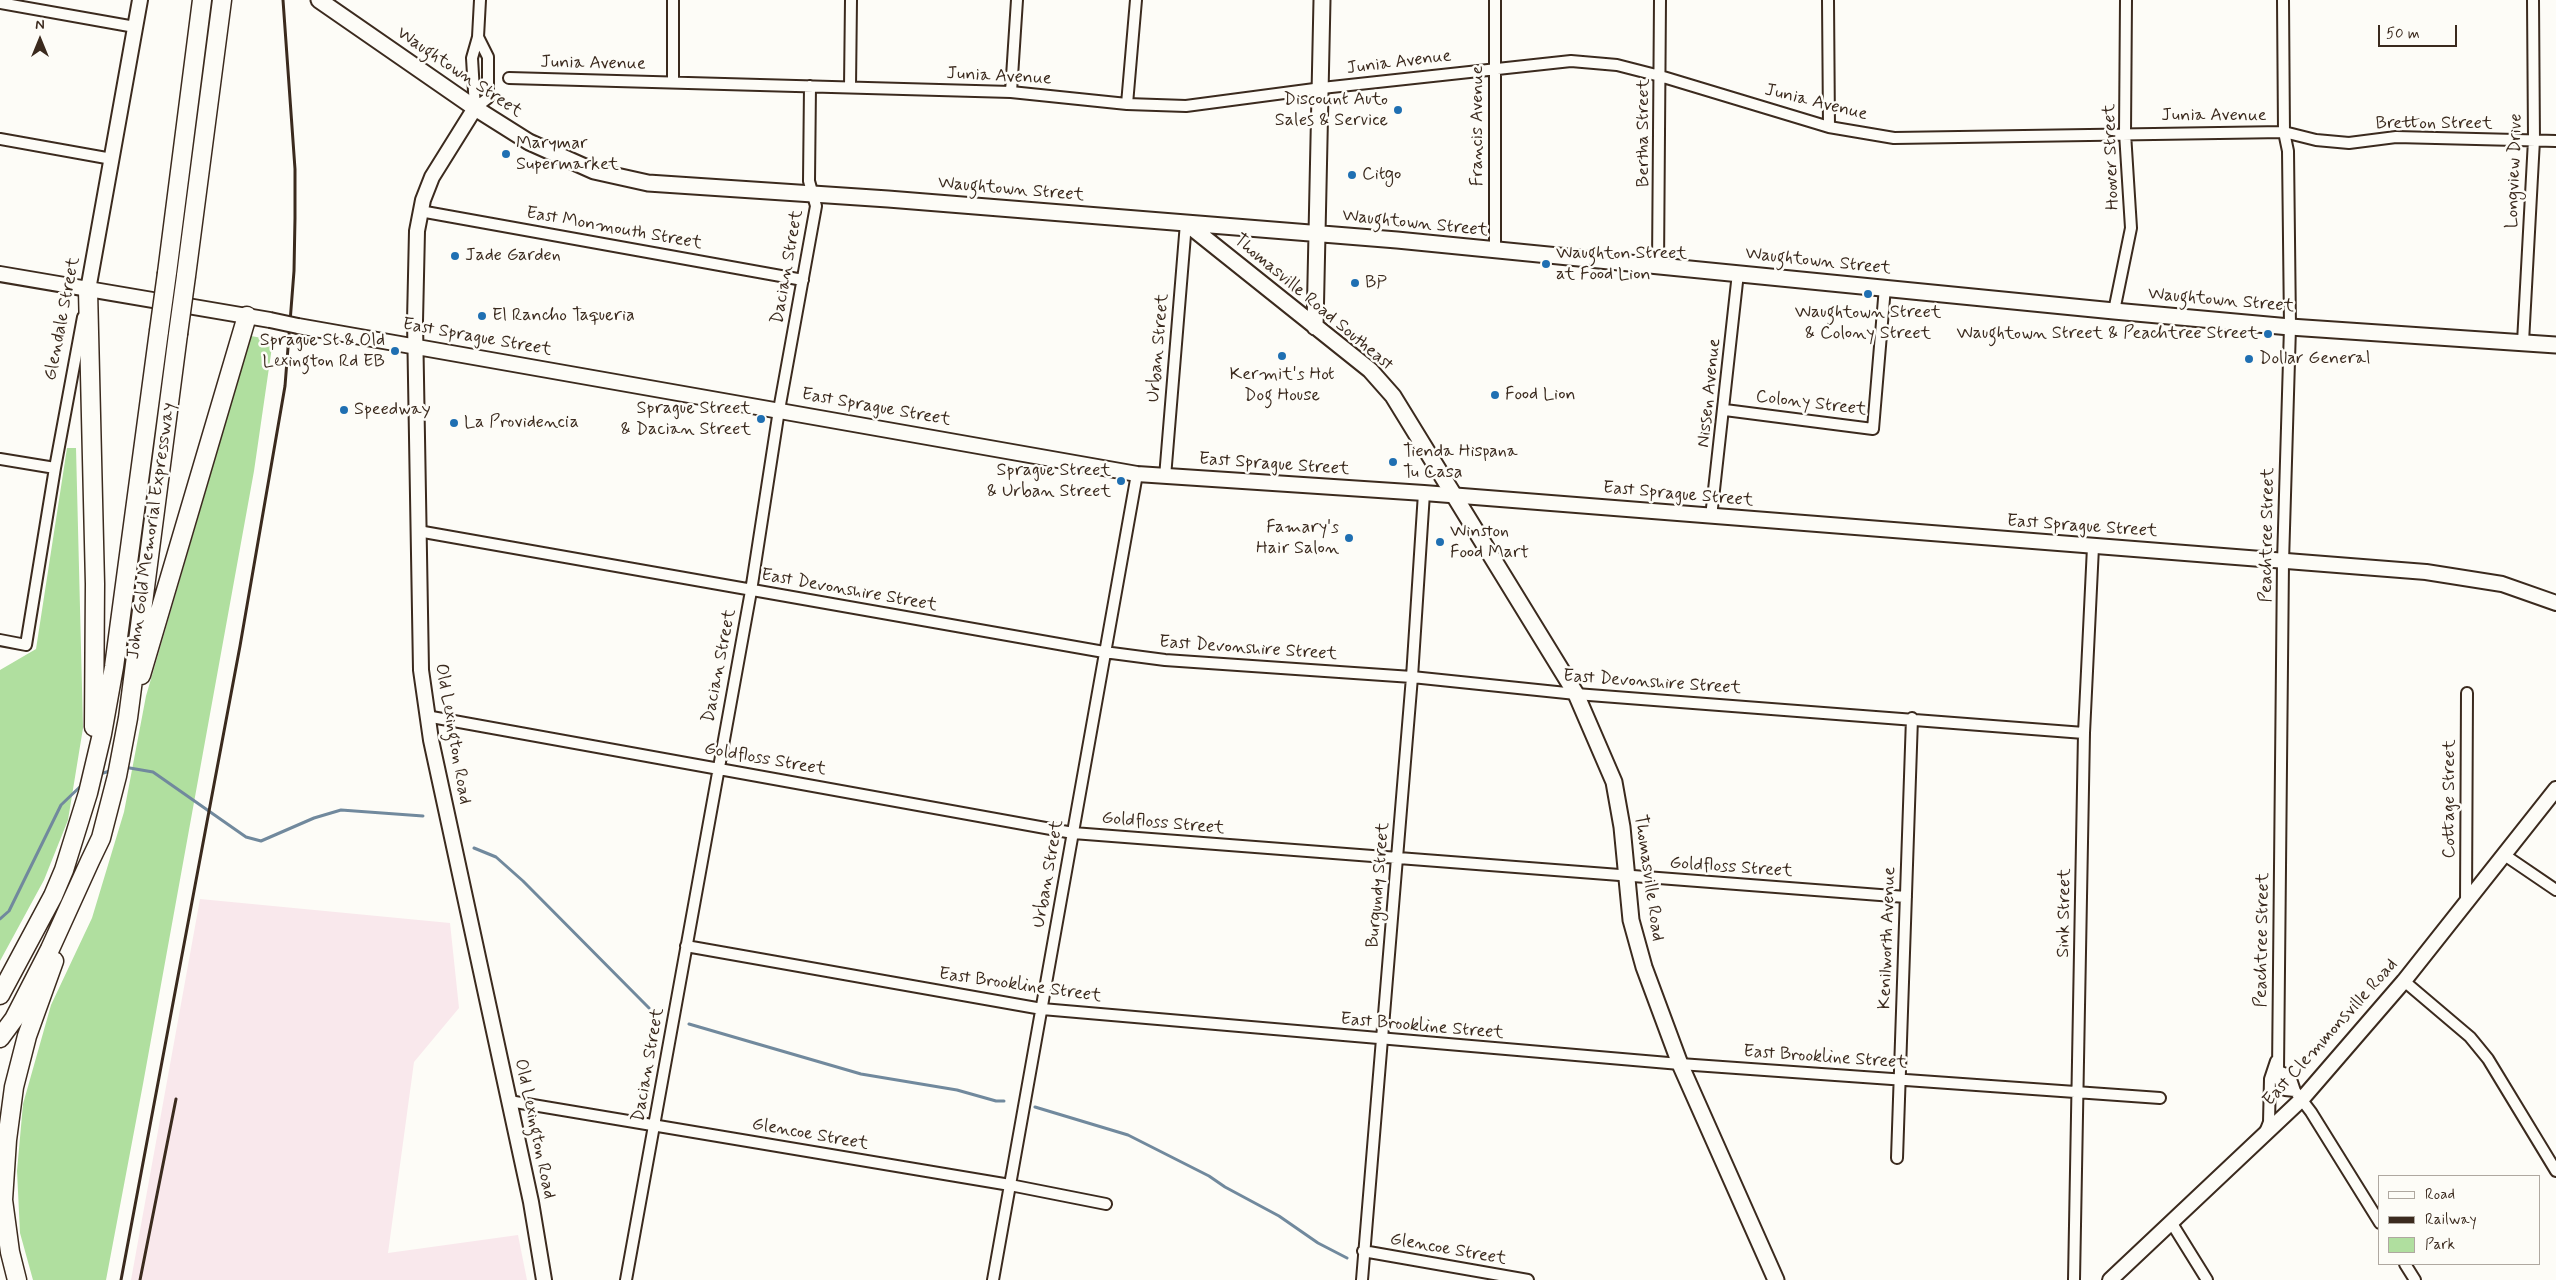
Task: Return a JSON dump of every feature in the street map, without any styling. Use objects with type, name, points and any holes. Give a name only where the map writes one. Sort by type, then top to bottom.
[{"type":"highway","name":"John Gold Memorial Expressway","points":[[98,735],[114,667],[202,0]]},
{"type":"highway","name":"John Gold Memorial Expressway","points":[[0,1038],[14,1019],[50,949],[101,838],[117,776],[128,718],[222,0]]},
{"type":"highway","points":[[0,995],[64,870],[88,793],[98,735],[88,290]]},
{"type":"highway","points":[[128,718],[247,316]]},
{"type":"highway","points":[[17,1280],[10,1252],[2,1200],[14,1087],[27,1036],[90,862]]},
{"type":"highway","points":[[0,978],[22,954]]},
{"type":"main road","name":"Glendale Street","points":[[88,290],[140,0]]},
{"type":"main road","name":"Waughtown Street","points":[[319,0],[475,108],[551,153],[613,176],[664,184],[1318,233],[2290,327],[2556,345]]},
{"type":"main road","points":[[1315,327],[1322,88],[1322,0]]},
{"type":"main road","name":"Old Lexington Road","points":[[475,108],[439,165],[420,211],[417,231],[416,346],[420,646],[426,716],[531,1202],[544,1280]]},
{"type":"main road","name":"Thomasville Road Southeast","points":[[1186,223],[1370,370],[1394,396],[1456,496]]},
{"type":"main road","name":"East Sprague Street","points":[[0,274],[1137,474],[1424,493],[2426,572],[2502,584],[2556,603]]},
{"type":"main road","name":"Thomasville Road","points":[[1456,496],[1576,694],[1614,782],[1622,827],[1631,920],[1644,967],[1680,1064],[1776,1280]]},
{"type":"main road","name":"East Clemmonsville Road","points":[[2110,1280],[2264,1134],[2404,981],[2506,856],[2556,789]]},
{"type":"street","name":"Old Lexington Road","points":[[475,108],[472,58],[478,37],[480,0]]},
{"type":"street","points":[[673,0],[673,82]]},
{"type":"street","points":[[850,87],[851,0]]},
{"type":"street","points":[[1011,92],[1018,0]]},
{"type":"street","points":[[1127,104],[1136,0]]},
{"type":"street","name":"Francis Avenue","points":[[1495,0],[1493,68],[1495,251]]},
{"type":"street","name":"Bertha Street","points":[[1658,266],[1660,0]]},
{"type":"street","points":[[1828,0],[1829,127]]},
{"type":"street","name":"Hoover Street","points":[[2114,311],[2131,228],[2124,133],[2126,127],[2126,0]]},
{"type":"street","name":"Peachtree Street","points":[[2283,0],[2284,132],[2288,151],[2290,327],[2283,562],[2278,1071],[2279,1080],[2285,1090],[2298,1095],[2378,1220]]},
{"type":"street","name":"Longview Drive","points":[[2523,342],[2534,140],[2533,0]]},
{"type":"street","points":[[0,3],[135,27]]},
{"type":"street","name":"Old Lexington Road","points":[[475,108],[488,98],[488,58],[478,37]]},
{"type":"street","name":"Junia Avenue","points":[[509,78],[1011,92],[1127,104],[1186,106],[1493,68],[1571,61],[1617,65],[1660,76],[1829,127],[1894,138],[2284,132]]},
{"type":"street","name":"Dacian Street","points":[[626,1280],[750,591],[779,410],[816,206],[809,181],[810,86]]},
{"type":"street","name":"Bretton Street","points":[[2284,132],[2316,140],[2349,143],[2396,136],[2556,141]]},
{"type":"street","points":[[0,138],[112,159]]},
{"type":"street","name":"East Monmouth Street","points":[[420,211],[803,280]]},
{"type":"street","name":"Urban Street","points":[[1165,477],[1186,223]]},
{"type":"street","name":"Nissen Avenue","points":[[1711,517],[1725,410],[1738,273]]},
{"type":"street","name":"Colony Street","points":[[1725,410],[1873,429],[1885,287]]},
{"type":"street","name":"Glendale Street","points":[[0,640],[26,645],[55,468],[88,290]]},
{"type":"street","points":[[0,459],[55,468]]},
{"type":"street","name":"Urban Street","points":[[993,1280],[1137,474]]},
{"type":"street","name":"Burgundy Street","points":[[1362,1280],[1412,677],[1424,493]]},
{"type":"street","name":"East Devonshire Street","points":[[418,531],[750,591],[1104,652],[1165,660],[1412,677],[1576,694],[1912,718],[2084,733]]},
{"type":"street","name":"Sink Street","points":[[2074,1280],[2084,733],[2093,547]]},
{"type":"street","name":"Cottage Street","points":[[2466,904],[2467,694]]},
{"type":"street","name":"Goldfloss Street","points":[[426,716],[1073,833],[1626,877],[1906,896]]},
{"type":"street","name":"Kenilworth Avenue","points":[[1897,1158],[1912,718]]},
{"type":"street","points":[[2506,856],[2556,890]]},
{"type":"street","name":"East Brookline Street","points":[[686,946],[1042,1009],[1382,1040],[1680,1064],[1900,1078],[2160,1098]]},
{"type":"street","points":[[2404,981],[2476,1044],[2488,1059],[2556,1171]]},
{"type":"street","points":[[2264,1134],[2269,1122],[2270,1079],[2278,1056]]},
{"type":"street","name":"Glencoe Street","points":[[509,1101],[1010,1185],[1106,1204]]},
{"type":"street","points":[[2171,1222],[2207,1280]]},
{"type":"street","name":"Glencoe Street","points":[[1363,1252],[1528,1280]]},
{"type":"street","points":[[2406,1265],[2415,1280]]},
{"type":"shaded area","points":[[200,899],[450,923],[459,1008],[414,1062],[388,1253],[518,1235],[527,1280],[131,1280]]},
{"type":"green space","points":[[251,336],[273,340],[254,471],[106,1280],[33,1280],[20,1233],[17,1171],[23,1104],[51,1005],[92,918],[124,812],[146,696]]},
{"type":"green space","points":[[67,448],[76,448],[83,728],[68,820],[44,880],[0,961],[0,670],[36,649]]},
{"type":"waterway","points":[[124,767],[153,772],[246,837],[261,841],[314,818],[341,810],[423,816]]},
{"type":"waterway","points":[[100,774],[113,770]]},
{"type":"waterway","points":[[0,919],[9,911],[61,805],[84,783]]},
{"type":"waterway","points":[[474,848],[496,857],[523,881],[649,1008]]},
{"type":"waterway","points":[[689,1024],[861,1074],[957,1090],[996,1101],[1004,1101]]},
{"type":"waterway","points":[[1035,1107],[1128,1135],[1209,1176],[1225,1187],[1279,1216],[1318,1243],[1347,1258]]},
{"type":"railway","points":[[121,1280],[240,646],[285,386],[294,271],[295,169],[283,0]]},
{"type":"railway","points":[[140,1280],[176,1099]]},
{"type":"place","name":"Discount Auto Sales & Service","points":[[1398,110]]},
{"type":"place","name":"Marymar Supermarket","points":[[506,154]]},
{"type":"place","name":"Citgo","points":[[1352,175]]},
{"type":"place","name":"Jade Garden","points":[[455,256]]},
{"type":"place","name":"Waughton Street at Food Lion","points":[[1546,264]]},
{"type":"place","name":"BP","points":[[1355,283]]},
{"type":"place","name":"Waughtown Street & Colony Street","points":[[1868,294]]},
{"type":"place","name":"El Rancho Taqueria","points":[[482,316]]},
{"type":"place","name":"Waughtown Street & Peachtree Street","points":[[2268,334]]},
{"type":"place","name":"Sprague St & Old Lexington Rd EB","points":[[395,351]]},
{"type":"place","name":"Kermit's Hot Dog House","points":[[1282,356]]},
{"type":"place","name":"Dollar General","points":[[2249,359]]},
{"type":"place","name":"Food Lion","points":[[1495,395]]},
{"type":"place","name":"Speedway","points":[[344,410]]},
{"type":"place","name":"Sprague Street & Dacian Street","points":[[761,419]]},
{"type":"place","name":"La Providencia","points":[[454,423]]},
{"type":"place","name":"Tienda Hispana Tu Casa","points":[[1393,462]]},
{"type":"place","name":"Sprague Street & Urban Street","points":[[1121,481]]},
{"type":"place","name":"Famary's Hair Salon","points":[[1349,538]]},
{"type":"place","name":"Winston Food Mart","points":[[1440,542]]}]
